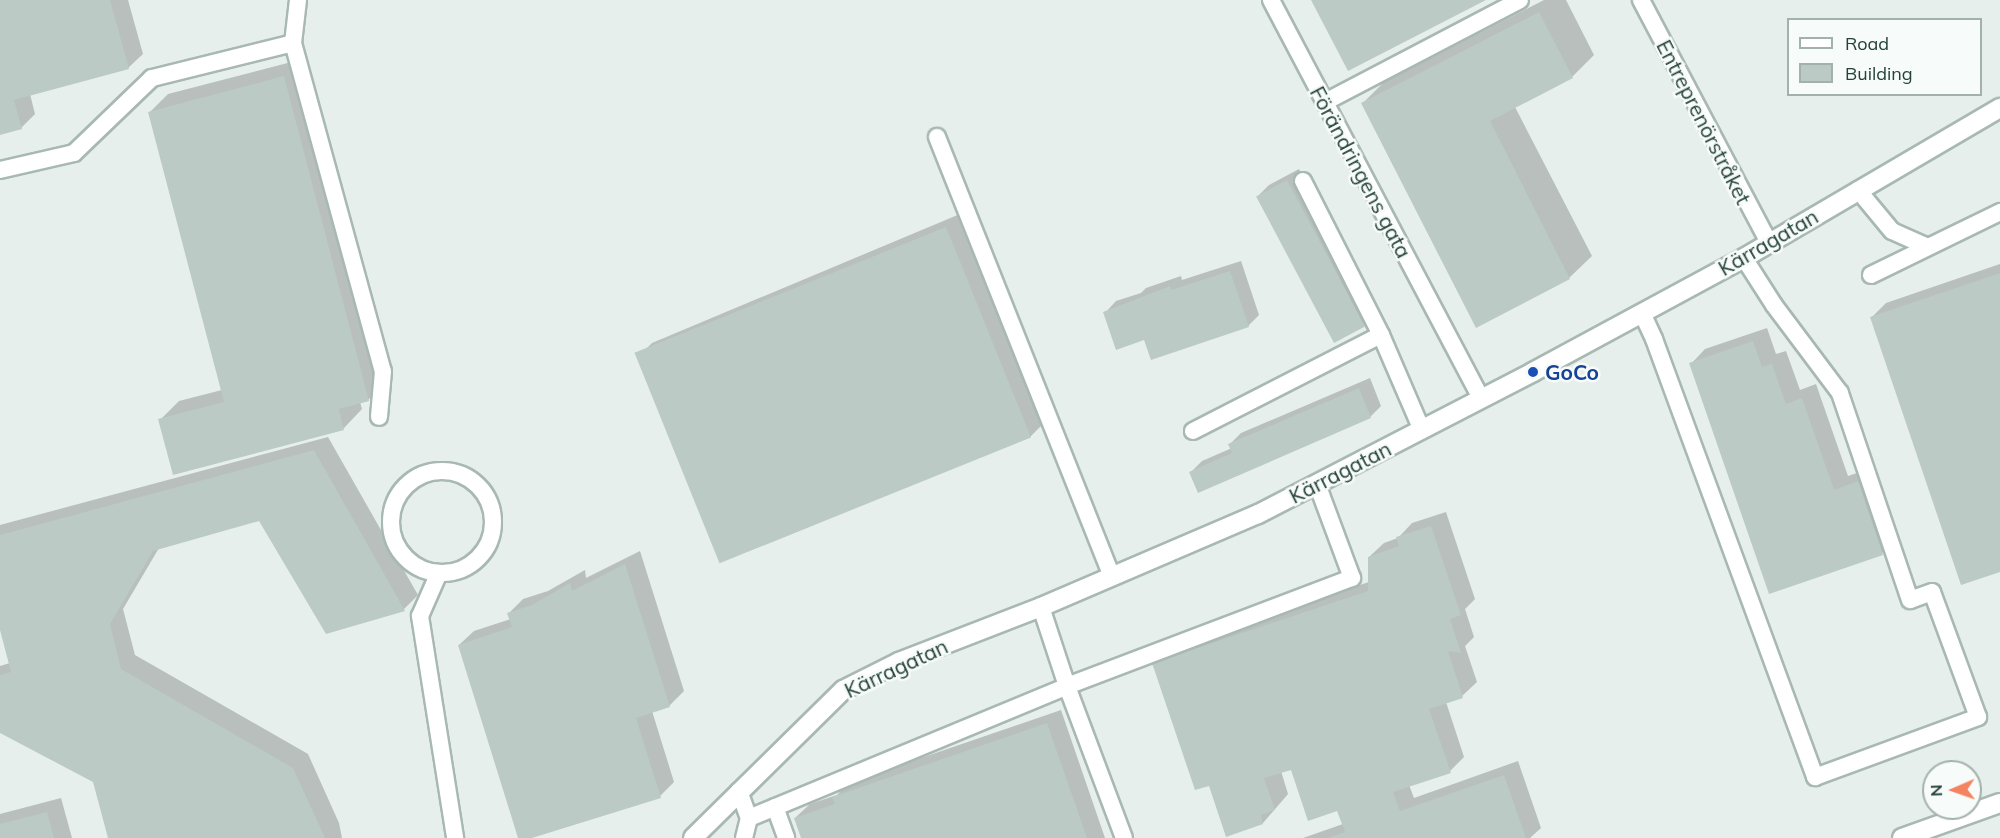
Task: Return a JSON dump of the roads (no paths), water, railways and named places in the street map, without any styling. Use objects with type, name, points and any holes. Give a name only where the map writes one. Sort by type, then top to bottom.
[{"type":"street","name":"Kärragatan","points":[[693,838],[843,690],[899,663],[1041,607],[1258,514],[1422,430],[1744,258],[2000,108]]},
{"type":"street","points":[[1902,838],[2000,803]]},
{"type":"lane","points":[[298,0],[292,43],[383,371],[379,417]]},
{"type":"lane","name":"Förändringens gata","points":[[1271,0],[1481,398]]},
{"type":"lane","points":[[1325,102],[1520,0]]},
{"type":"lane","name":"Entreprenörstråket","points":[[1641,0],[1769,243]]},
{"type":"lane","points":[[0,170],[74,153],[152,78],[292,43]]},
{"type":"lane","points":[[937,137],[1112,576]]},
{"type":"lane","points":[[1303,181],[1381,335],[1422,430]]},
{"type":"lane","points":[[1858,190],[1892,231],[1926,246]]},
{"type":"lane","points":[[1871,274],[2000,212]]},
{"type":"lane","points":[[1641,313],[1654,339],[1815,777],[1978,717],[1932,592],[1910,600],[1840,393],[1774,305],[1744,258]]},
{"type":"lane","points":[[1193,431],[1381,335]]},
{"type":"lane","points":[[445,471],[462,475],[476,484],[487,497],[492,513],[492,530],[487,546],[477,560],[466,568],[438,575],[413,565],[403,556],[393,541],[390,524],[392,507],[400,492],[420,476],[445,471]]},
{"type":"lane","points":[[749,818],[1067,686],[1352,578],[1317,484]]},
{"type":"lane","points":[[438,575],[420,616],[455,838]]},
{"type":"lane","points":[[1041,607],[1067,686],[1124,838]]},
{"type":"lane","points":[[739,791],[749,818],[744,838]]},
{"type":"lane","points":[[775,807],[786,838]]},
{"type":"place","name":"GoCo","points":[[1533,372]]}]
